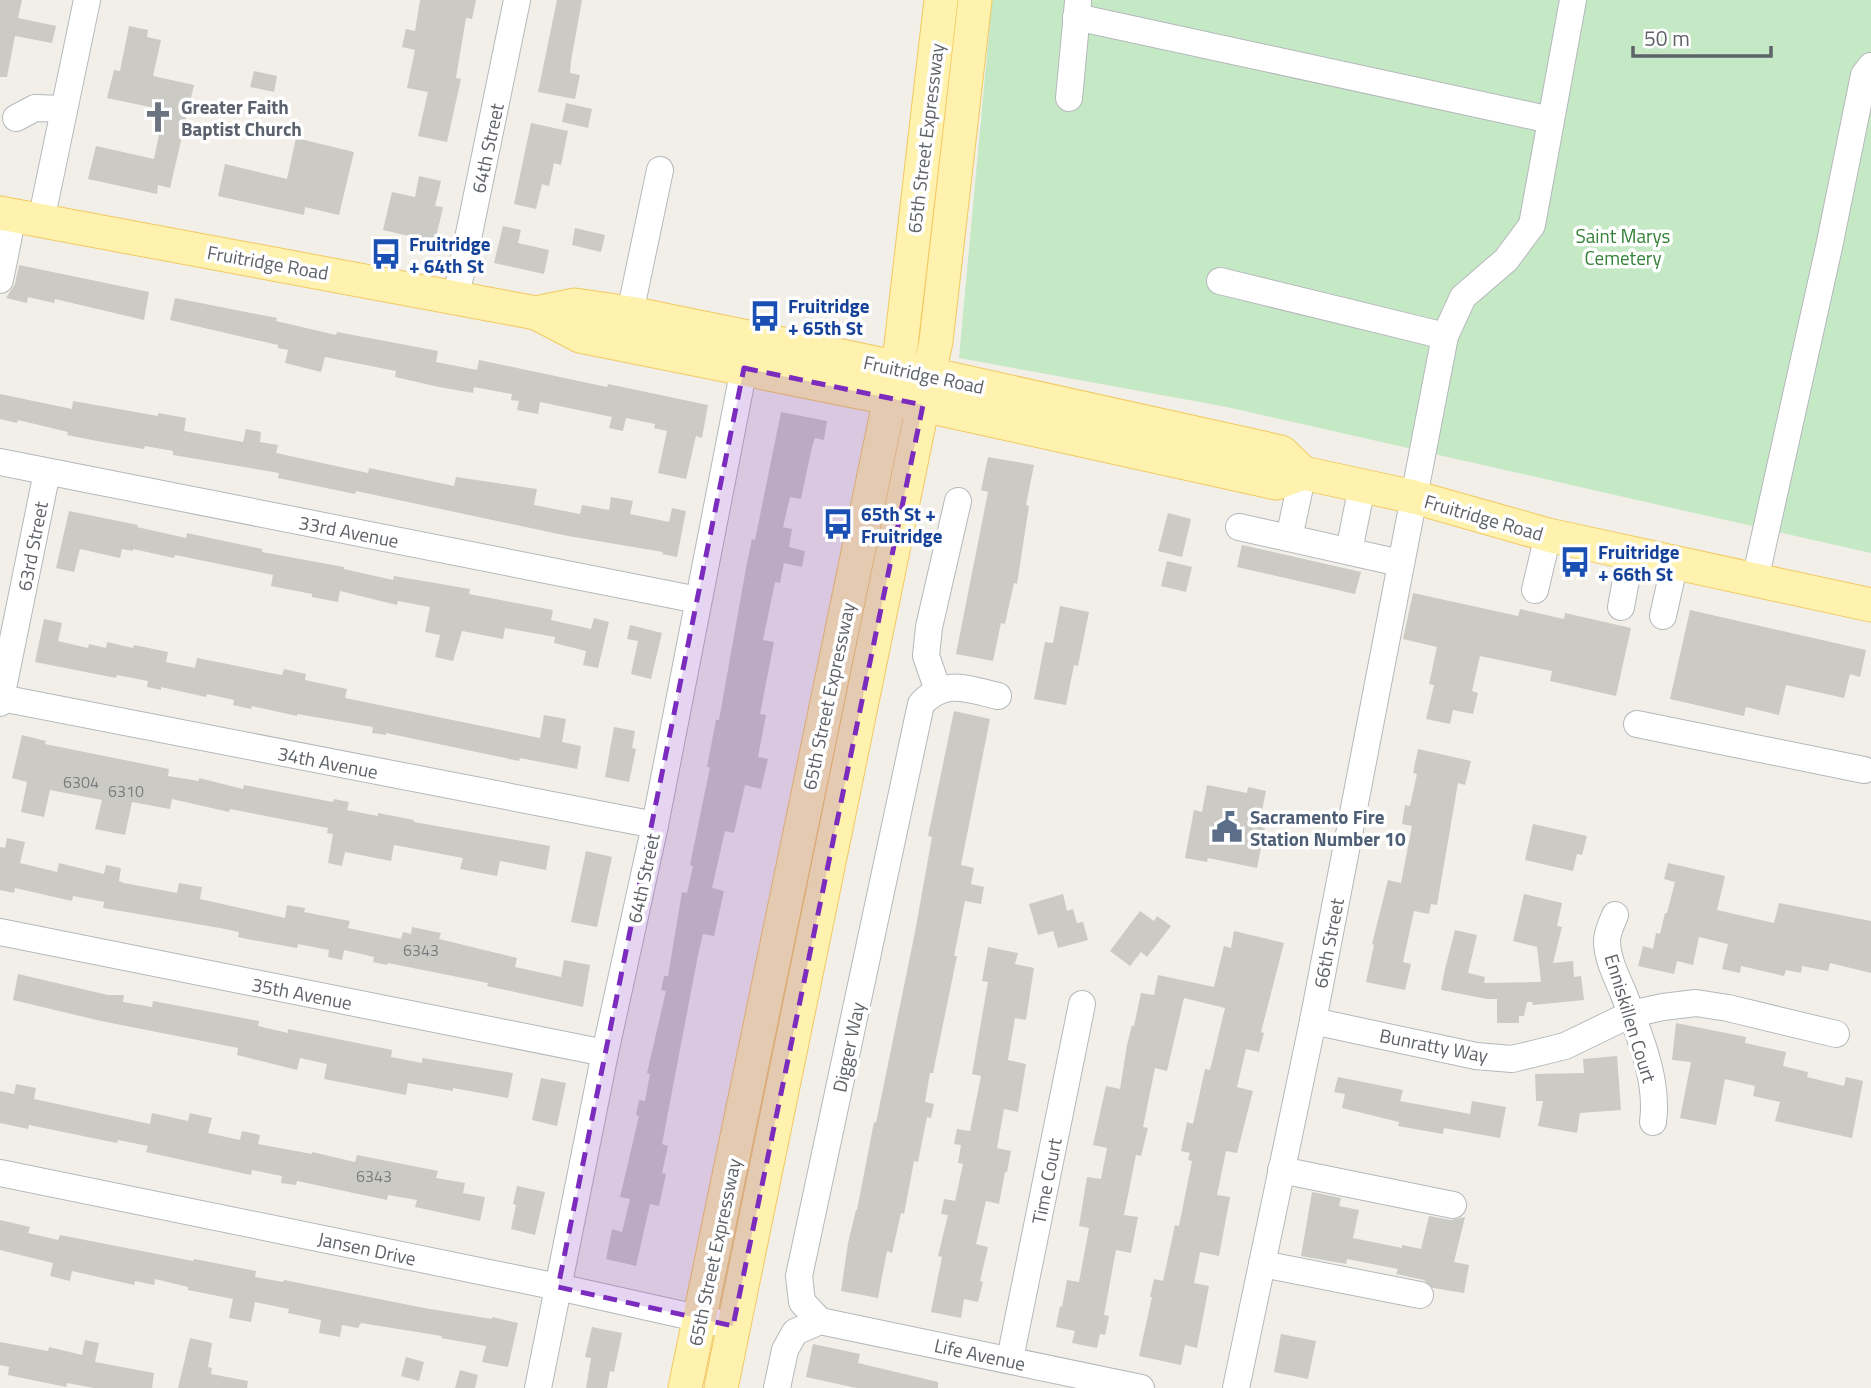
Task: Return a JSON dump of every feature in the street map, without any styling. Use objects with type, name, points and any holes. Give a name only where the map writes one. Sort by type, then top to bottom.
[{"type":"main road","name":"65th Street Expressway","points":[[685,1388],[893,383],[904,320],[941,0]]},
{"type":"main road","name":"65th Street Expressway","points":[[721,1388],[936,341],[975,0]]},
{"type":"main road","name":"Fruitridge Road","points":[[18,216],[536,313],[580,336],[744,368],[893,383]]},
{"type":"main road","name":"Fruitridge Road","points":[[536,313],[575,304],[630,313],[1276,483],[1303,473],[1414,497],[1548,535],[1871,605]]},
{"type":"street","points":[[0,280],[18,216],[64,109],[87,0]]},
{"type":"street","name":"64th Street","points":[[456,297],[517,0]]},
{"type":"street","name":"66th Street","points":[[1236,1388],[1312,1021],[1445,336],[1463,297],[1506,260],[1532,225],[1573,0]]},
{"type":"street","points":[[1069,98],[1077,8],[1551,120]]},
{"type":"street","points":[[1755,580],[1864,75],[1871,66]]},
{"type":"street","points":[[16,118],[35,108],[64,109]]},
{"type":"street","points":[[630,313],[660,170]]},
{"type":"street","points":[[1220,281],[1445,336]]},
{"type":"street","name":"64th Street","points":[[538,1388],[605,1053],[655,825],[744,368]]},
{"type":"street","name":"33rd Avenue","points":[[0,462],[698,600]]},
{"type":"street","name":"63rd Street","points":[[0,700],[47,472]]},
{"type":"street","points":[[1289,538],[1303,473]]},
{"type":"street","points":[[1349,551],[1362,486]]},
{"type":"street","points":[[958,500],[929,627],[926,656],[938,690],[956,686],[998,696]]},
{"type":"street","points":[[1239,527],[1400,563]]},
{"type":"street","points":[[1535,590],[1548,535]]},
{"type":"street","points":[[1621,607],[1631,553]]},
{"type":"street","points":[[1663,616],[1675,562]]},
{"type":"street","name":"Digger Way","points":[[820,1321],[802,1302],[799,1276],[921,704],[938,690]]},
{"type":"street","name":"34th Avenue","points":[[0,700],[655,825]]},
{"type":"street","points":[[1637,724],[1864,770]]},
{"type":"street","name":"Enniskillen Court","points":[[1615,915],[1607,939],[1611,961],[1652,1080],[1655,1104],[1653,1122]]},
{"type":"street","name":"35th Avenue","points":[[0,932],[605,1053]]},
{"type":"street","name":"Time Court","points":[[1010,1359],[1082,1003]]},
{"type":"street","name":"Bunratty Way","points":[[1312,1021],[1476,1056],[1511,1059],[1565,1046],[1631,1014],[1696,1003],[1836,1034]]},
{"type":"street","points":[[1281,1170],[1453,1205]]},
{"type":"street","name":"Jansen Drive","points":[[0,1173],[558,1287],[733,1326]]},
{"type":"street","points":[[1262,1264],[1420,1295]]},
{"type":"street","points":[[777,1388],[785,1350],[794,1332],[820,1321]]},
{"type":"street","name":"Life Avenue","points":[[820,1321],[1141,1388]]},
{"type":"highlighted area","points":[[744,368],[923,405],[733,1326],[558,1287]]},
{"type":"green space","name":"Saint Marys Cemetery","points":[[992,0],[1871,0],[1871,553],[1227,407],[959,358]]},
{"type":"building","points":[[0,0],[22,0],[18,18],[56,26],[52,43],[15,36],[7,77],[0,77]]},
{"type":"building","points":[[420,0],[476,0],[472,19],[466,18],[456,78],[461,79],[447,142],[418,136],[428,92],[407,88],[415,50],[402,47],[406,29],[415,31]]},
{"type":"building","points":[[557,0],[582,0],[570,73],[580,75],[575,99],[538,92]]},
{"type":"building","points":[[129,26],[148,30],[147,37],[161,40],[153,76],[194,85],[170,188],[158,185],[157,194],[88,179],[96,146],[154,159],[164,110],[107,98],[114,70],[120,71]]},
{"type":"building","points":[[254,71],[277,76],[274,92],[250,87]]},
{"type":"building","points":[[566,103],[592,109],[588,128],[562,122]]},
{"type":"building","points":[[531,123],[568,131],[561,165],[554,163],[549,186],[542,184],[536,209],[514,204]]},
{"type":"building","points":[[296,138],[354,152],[339,215],[305,207],[304,215],[218,196],[225,164],[287,179]]},
{"type":"building","points":[[419,176],[441,181],[435,206],[443,207],[435,242],[383,230],[392,192],[415,197]]},
{"type":"building","points":[[503,226],[521,230],[518,243],[549,250],[544,274],[494,263]]},
{"type":"building","points":[[575,228],[605,235],[601,252],[572,245]]},
{"type":"building","points":[[19,265],[149,292],[144,320],[55,299],[54,303],[28,297],[27,303],[6,298],[15,284]]},
{"type":"building","points":[[175,298],[277,318],[276,321],[336,335],[337,332],[438,351],[436,362],[477,370],[479,360],[708,405],[702,438],[696,436],[686,479],[658,473],[667,431],[654,428],[655,424],[626,418],[623,431],[609,428],[612,417],[540,402],[538,414],[517,410],[519,401],[511,400],[512,394],[474,387],[473,393],[439,387],[395,377],[396,371],[325,357],[321,372],[285,363],[288,350],[278,348],[278,345],[170,320]]},
{"type":"building","points":[[0,394],[72,409],[73,401],[158,416],[158,413],[186,418],[184,431],[243,442],[246,429],[261,432],[260,442],[278,445],[276,453],[368,473],[369,468],[454,486],[456,477],[537,489],[534,505],[580,514],[582,505],[609,510],[611,497],[633,501],[630,514],[669,522],[672,508],[686,511],[677,557],[356,491],[355,494],[278,478],[279,473],[173,455],[173,451],[102,442],[18,420],[17,423],[0,419]]},
{"type":"building","points":[[781,412],[827,421],[824,440],[815,438],[801,499],[790,497],[783,527],[792,529],[789,547],[805,551],[802,567],[784,563],[780,583],[775,582],[763,640],[774,642],[760,714],[766,715],[758,757],[768,759],[761,789],[745,785],[734,833],[725,831],[712,888],[724,891],[714,936],[703,934],[698,955],[662,1144],[668,1146],[662,1173],[666,1174],[659,1206],[650,1204],[636,1266],[606,1259],[612,1229],[622,1232],[630,1199],[620,1197],[639,1116],[636,1115],[639,1100],[645,1101],[650,1074],[647,1073],[666,991],[661,990],[664,976],[668,976],[682,892],[687,893],[693,866],[690,865],[710,767],[707,767],[716,720],[719,720],[746,568],[752,539],[755,540]]},
{"type":"building","points":[[988,457],[1034,465],[1026,505],[1029,506],[1017,584],[1014,583],[1005,624],[1001,623],[993,661],[956,654],[988,492],[981,490]]},
{"type":"building","points":[[69,511],[186,538],[187,533],[393,580],[394,576],[470,589],[469,594],[553,610],[551,620],[591,629],[594,618],[609,622],[598,668],[583,665],[586,651],[554,643],[555,637],[505,628],[503,639],[462,631],[453,661],[435,657],[440,635],[425,632],[430,607],[398,601],[397,605],[340,591],[338,602],[312,597],[312,594],[271,586],[273,575],[175,555],[174,558],[122,549],[120,558],[80,549],[74,572],[56,568]]},
{"type":"building","points":[[1168,513],[1191,519],[1182,557],[1158,551]]},
{"type":"building","points":[[1242,545],[1361,572],[1355,594],[1237,567]]},
{"type":"building","points":[[1167,561],[1192,567],[1186,592],[1161,586]]},
{"type":"building","points":[[1413,593],[1518,616],[1520,609],[1564,619],[1565,613],[1631,628],[1616,696],[1550,681],[1552,671],[1480,656],[1472,691],[1478,693],[1473,714],[1453,710],[1450,724],[1426,719],[1434,685],[1429,684],[1437,647],[1403,639]]},
{"type":"building","points":[[1060,606],[1089,612],[1078,666],[1074,665],[1066,705],[1034,699],[1045,642],[1053,643]]},
{"type":"building","points":[[1690,610],[1866,650],[1860,677],[1850,674],[1844,698],[1786,685],[1779,715],[1746,707],[1744,716],[1670,699]]},
{"type":"building","points":[[44,619],[62,623],[58,641],[88,648],[89,644],[106,648],[107,642],[133,648],[134,645],[168,652],[166,662],[195,668],[197,658],[282,675],[284,669],[306,674],[305,680],[347,689],[345,698],[540,738],[544,715],[566,719],[562,742],[581,746],[577,769],[520,758],[519,761],[386,733],[372,733],[373,727],[297,716],[252,706],[251,709],[233,705],[234,700],[207,694],[206,697],[161,687],[161,690],[147,687],[148,681],[117,675],[116,678],[35,662]]},
{"type":"building","points":[[630,625],[662,633],[651,679],[631,674],[638,641],[627,639]]},
{"type":"building","points":[[954,711],[990,719],[961,865],[974,868],[971,884],[984,887],[981,904],[965,901],[954,956],[957,956],[925,1102],[934,1104],[931,1118],[927,1117],[918,1162],[914,1161],[904,1214],[901,1213],[892,1253],[887,1251],[878,1298],[841,1291],[848,1243],[915,932],[932,837],[928,836]]},
{"type":"building","points":[[614,727],[635,731],[632,748],[636,749],[629,782],[605,777]]},
{"type":"building","points":[[22,735],[46,741],[45,744],[169,769],[168,776],[199,781],[199,778],[243,789],[244,785],[333,802],[334,799],[349,802],[347,810],[378,816],[378,813],[550,846],[546,870],[500,861],[497,876],[460,869],[463,858],[394,845],[391,861],[345,852],[342,866],[328,863],[333,834],[327,833],[328,828],[230,809],[229,812],[172,799],[170,809],[132,802],[125,835],[95,829],[102,800],[50,790],[44,817],[21,812],[27,782],[12,778]]},
{"type":"building","points":[[1418,749],[1471,761],[1465,785],[1458,783],[1437,905],[1431,904],[1429,914],[1414,911],[1403,962],[1411,964],[1405,990],[1366,982],[1374,945],[1372,944],[1388,880],[1401,883],[1412,826],[1402,824],[1405,805],[1410,806],[1417,774],[1413,773]]},
{"type":"building","name":"Sacramento Fire Station Number 10","points":[[1207,785],[1247,793],[1248,787],[1266,791],[1259,826],[1265,828],[1257,868],[1208,858],[1207,862],[1185,858],[1194,810],[1202,812]]},
{"type":"building","points":[[1533,824],[1587,836],[1582,855],[1577,854],[1573,871],[1525,860]]},
{"type":"building","points":[[7,838],[25,842],[20,863],[57,872],[59,863],[104,874],[106,865],[121,868],[119,881],[124,883],[177,893],[179,883],[202,887],[200,899],[285,918],[287,905],[305,908],[304,912],[350,921],[348,928],[401,939],[403,932],[411,934],[412,927],[441,933],[439,939],[517,958],[515,967],[561,977],[564,960],[590,965],[583,1007],[487,986],[488,983],[373,962],[374,957],[344,950],[342,960],[328,957],[329,950],[298,944],[297,948],[252,940],[238,937],[239,932],[103,908],[104,902],[73,896],[72,901],[15,888],[14,893],[0,890],[0,847],[5,848]]},
{"type":"building","points":[[586,851],[612,857],[597,927],[571,922]]},
{"type":"building","points":[[1668,863],[1725,876],[1717,910],[1774,923],[1779,903],[1871,921],[1871,973],[1830,963],[1828,971],[1802,966],[1801,973],[1786,970],[1784,976],[1741,966],[1740,973],[1722,969],[1728,944],[1699,937],[1693,965],[1677,961],[1674,974],[1638,966],[1643,946],[1653,949],[1656,933],[1660,934],[1667,913],[1675,882],[1664,879]]},
{"type":"building","points":[[1063,894],[1067,911],[1073,909],[1077,923],[1083,922],[1088,940],[1058,948],[1053,931],[1038,935],[1029,904]]},
{"type":"building","points":[[1524,894],[1562,903],[1557,926],[1562,927],[1553,963],[1573,961],[1574,977],[1581,976],[1584,1000],[1533,1005],[1532,1002],[1527,1002],[1524,1016],[1519,1016],[1519,1023],[1497,1023],[1497,999],[1441,990],[1445,969],[1455,930],[1477,935],[1468,973],[1485,977],[1484,983],[1541,982],[1537,947],[1513,941]]},
{"type":"building","points":[[1140,911],[1154,921],[1157,916],[1171,926],[1147,957],[1141,952],[1130,966],[1110,951]]},
{"type":"building","points":[[1234,931],[1284,943],[1261,1032],[1264,1033],[1259,1052],[1246,1049],[1237,1087],[1253,1091],[1237,1153],[1226,1151],[1217,1195],[1230,1197],[1219,1256],[1200,1252],[1194,1283],[1209,1286],[1197,1348],[1185,1345],[1181,1365],[1139,1356],[1154,1279],[1163,1281],[1175,1225],[1179,1226],[1192,1161],[1188,1160],[1190,1153],[1181,1151],[1187,1122],[1193,1124],[1205,1069],[1210,1070],[1225,1008],[1184,998],[1167,1071],[1155,1068],[1143,1127],[1148,1128],[1141,1156],[1136,1155],[1124,1215],[1138,1217],[1131,1253],[1116,1250],[1104,1315],[1109,1316],[1105,1335],[1100,1334],[1097,1348],[1072,1343],[1075,1331],[1056,1327],[1060,1306],[1062,1307],[1067,1280],[1079,1282],[1089,1228],[1079,1226],[1087,1177],[1101,1179],[1107,1148],[1093,1145],[1106,1086],[1120,1089],[1127,1045],[1141,993],[1154,995],[1158,975],[1214,987],[1224,946],[1231,948]]},
{"type":"building","points":[[988,947],[1018,953],[1015,964],[1034,968],[1026,1020],[1015,1018],[1008,1060],[1026,1064],[1018,1112],[1004,1109],[997,1148],[1011,1151],[1007,1172],[999,1204],[986,1201],[976,1244],[988,1247],[978,1302],[964,1299],[961,1318],[931,1312],[942,1257],[938,1256],[948,1215],[941,1214],[944,1199],[955,1201],[963,1164],[958,1163],[961,1145],[954,1144],[957,1129],[970,1131],[981,1076],[972,1074],[988,982],[982,981]]},
{"type":"building","points":[[18,974],[108,995],[124,995],[123,1002],[152,1007],[153,1001],[259,1021],[258,1026],[288,1033],[288,1029],[392,1050],[391,1057],[422,1063],[422,1058],[513,1073],[508,1098],[408,1083],[406,1095],[324,1079],[327,1064],[300,1058],[297,1070],[237,1055],[238,1048],[101,1021],[13,1000]]},
{"type":"building","points":[[1676,1023],[1746,1037],[1745,1043],[1786,1052],[1783,1066],[1808,1072],[1807,1077],[1844,1086],[1846,1077],[1863,1081],[1852,1138],[1775,1121],[1780,1102],[1753,1096],[1755,1086],[1725,1079],[1716,1125],[1680,1118],[1691,1062],[1672,1060]]},
{"type":"building","points":[[1617,1056],[1621,1110],[1580,1113],[1577,1133],[1538,1126],[1543,1101],[1536,1101],[1535,1074],[1584,1073],[1583,1059]]},
{"type":"building","points":[[1338,1077],[1403,1090],[1400,1101],[1470,1114],[1472,1101],[1506,1107],[1500,1138],[1444,1128],[1443,1134],[1398,1126],[1399,1122],[1342,1108],[1345,1094],[1334,1092]]},
{"type":"building","points":[[541,1078],[566,1083],[557,1126],[532,1120]]},
{"type":"building","points":[[16,1084],[36,1088],[34,1099],[150,1124],[152,1113],[188,1121],[190,1113],[212,1118],[208,1133],[240,1140],[242,1131],[260,1135],[258,1144],[355,1162],[357,1155],[438,1171],[436,1178],[465,1183],[463,1193],[485,1197],[480,1221],[415,1207],[417,1200],[388,1195],[387,1200],[297,1181],[296,1185],[281,1183],[282,1176],[252,1170],[251,1175],[146,1152],[148,1146],[118,1140],[117,1143],[29,1125],[28,1129],[0,1123],[0,1091],[14,1094]]},
{"type":"building","points":[[517,1186],[545,1192],[535,1235],[511,1229]]},
{"type":"building","points":[[1312,1192],[1341,1198],[1339,1206],[1359,1210],[1353,1238],[1402,1248],[1402,1245],[1421,1249],[1429,1216],[1451,1220],[1465,1217],[1454,1262],[1469,1265],[1464,1293],[1433,1288],[1424,1280],[1396,1274],[1398,1269],[1347,1259],[1346,1264],[1301,1256]]},
{"type":"building","points":[[0,1220],[30,1227],[28,1233],[58,1240],[60,1235],[193,1261],[194,1259],[256,1271],[255,1277],[518,1323],[508,1367],[482,1362],[486,1346],[441,1338],[442,1336],[361,1323],[358,1328],[342,1325],[340,1337],[319,1333],[321,1320],[288,1313],[289,1309],[255,1302],[251,1322],[229,1318],[233,1299],[188,1290],[188,1287],[155,1279],[154,1285],[135,1281],[134,1285],[72,1271],[70,1281],[50,1276],[53,1263],[0,1250]]},
{"type":"building","points":[[592,1327],[622,1333],[614,1372],[610,1371],[607,1388],[586,1388],[591,1358],[585,1357]]},
{"type":"building","points":[[1281,1334],[1316,1341],[1308,1379],[1274,1372]]},
{"type":"building","points":[[190,1338],[212,1343],[208,1367],[212,1368],[211,1374],[248,1381],[247,1388],[178,1388]]},
{"type":"building","points":[[85,1340],[99,1343],[95,1362],[154,1373],[152,1388],[94,1388],[67,1383],[66,1387],[8,1375],[9,1367],[0,1365],[0,1342],[48,1351],[49,1347],[82,1355]]},
{"type":"building","points":[[813,1344],[860,1354],[858,1363],[938,1382],[938,1388],[856,1388],[806,1377]]},
{"type":"building","points":[[406,1357],[424,1362],[419,1381],[401,1376]]},
{"type":"building","points":[[460,1370],[478,1375],[475,1388],[455,1388]]},
{"type":"place","name":"Greater Faith Baptist Church","points":[[158,117]]},
{"type":"place","name":"Fruitridge + 64th St","points":[[386,254]]},
{"type":"place","name":"Fruitridge + 65th St","points":[[765,316]]},
{"type":"place","name":"65th St + Fruitridge","points":[[838,524]]},
{"type":"place","name":"Fruitridge + 66th St","points":[[1575,562]]},
{"type":"place","name":"Sacramento Fire Station Number 10","points":[[1227,827]]}]
